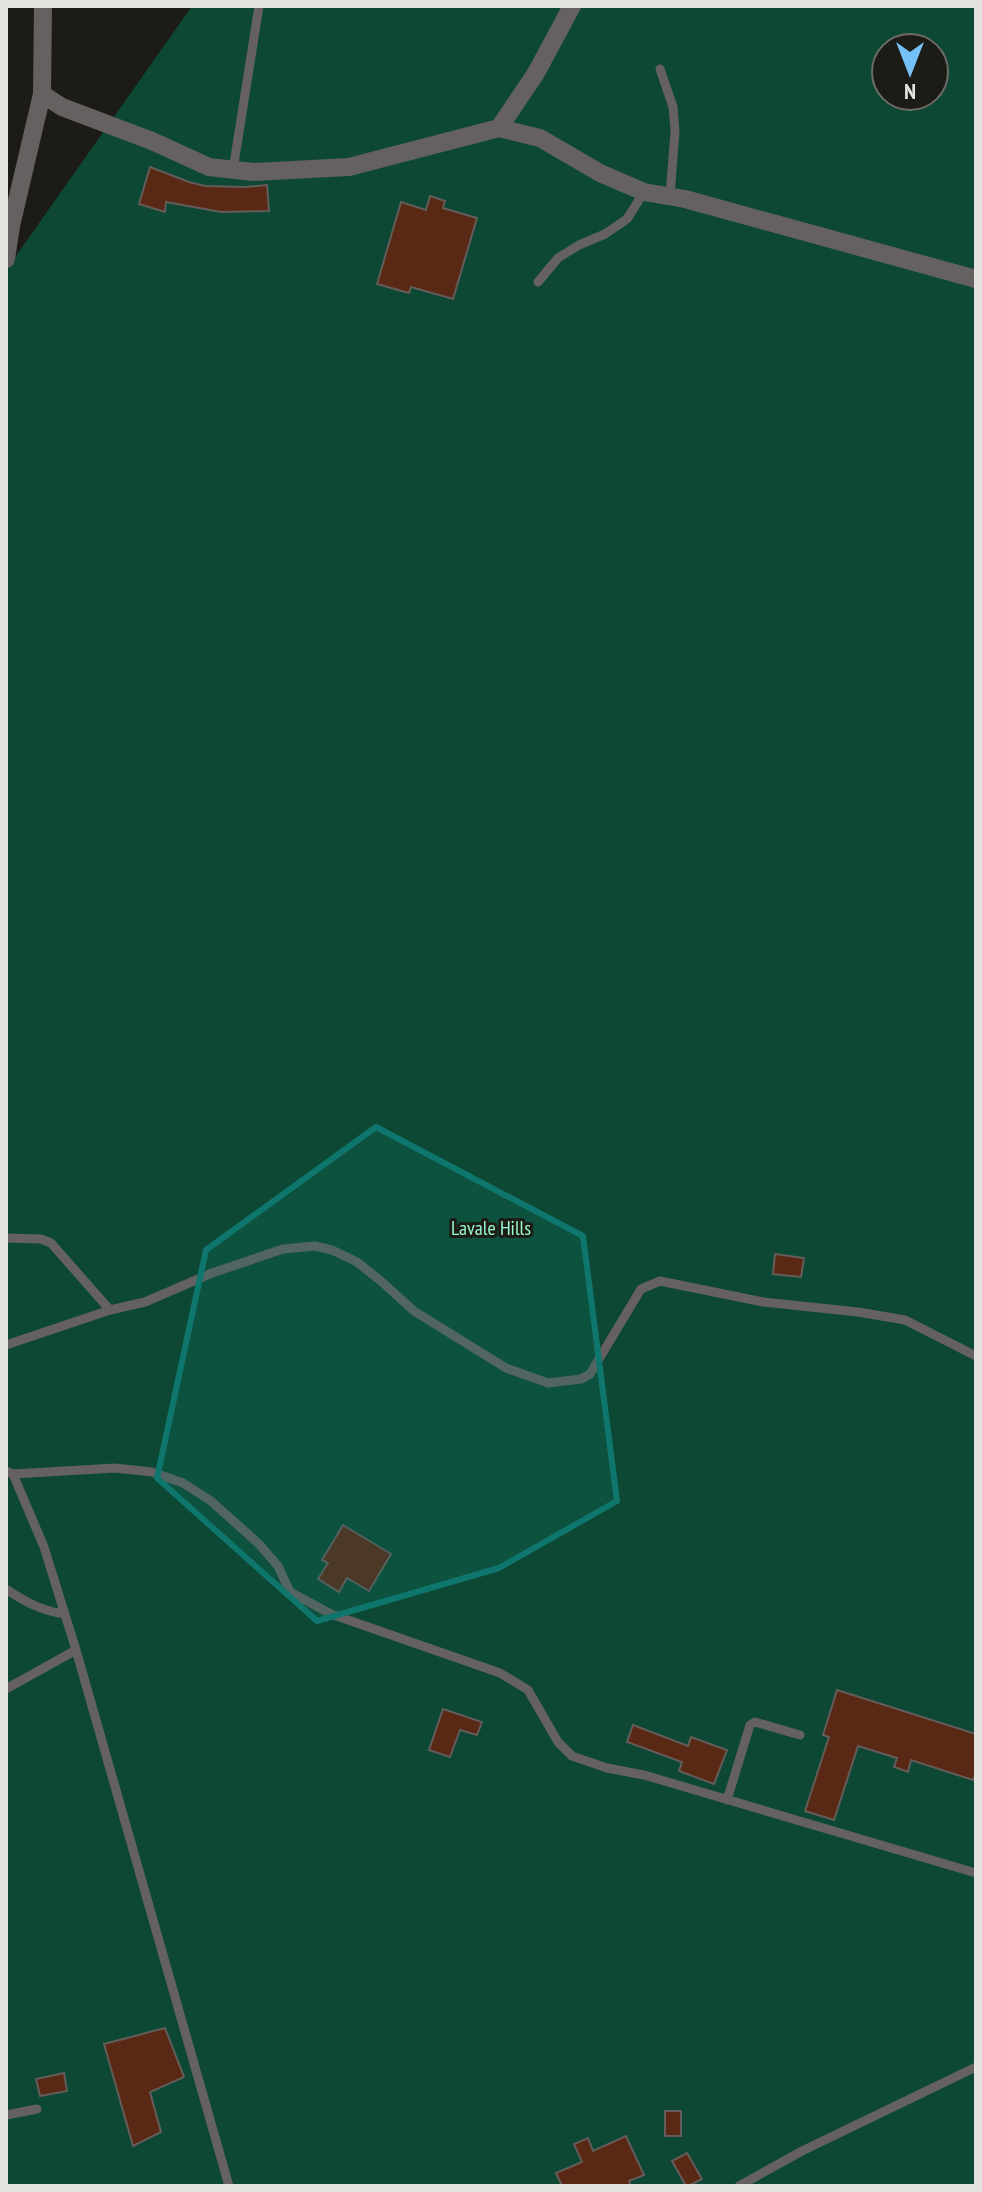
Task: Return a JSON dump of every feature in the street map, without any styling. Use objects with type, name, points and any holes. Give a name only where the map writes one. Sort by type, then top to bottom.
[{"type":"street","points":[[6,259],[42,94],[43,6]]},
{"type":"street","points":[[499,128],[536,73],[572,6]]},
{"type":"street","points":[[42,94],[62,107],[152,141],[209,167],[233,170],[349,167],[499,128],[540,138],[600,173],[644,192],[670,196],[976,279]]},
{"type":"lane","points":[[233,170],[259,6]]},
{"type":"lane","points":[[660,69],[673,107],[675,131],[670,196]]},
{"type":"lane","points":[[538,282],[558,258],[627,219],[644,192]]},
{"type":"lane","points":[[6,1238],[41,1239],[51,1243],[110,1310]]},
{"type":"lane","points":[[6,1345],[110,1310],[145,1302],[212,1273],[283,1249],[315,1246],[357,1262],[414,1311],[506,1368],[548,1383],[581,1379],[590,1374],[641,1289],[660,1281],[763,1302],[905,1320],[976,1356]]},
{"type":"lane","points":[[229,2186],[65,1614],[44,1547],[9,1472],[115,1468],[152,1472],[183,1483],[211,1501],[259,1544],[278,1566],[290,1592],[331,1614],[500,1673],[528,1690],[558,1742],[572,1756],[976,1873]]},
{"type":"lane","points":[[6,1589],[45,1611],[65,1614]]},
{"type":"lane","points":[[6,1689],[76,1650]]},
{"type":"lane","points":[[727,1800],[750,1725],[755,1722],[800,1735]]},
{"type":"lane","points":[[739,2186],[802,2151],[976,2067]]},
{"type":"lane","points":[[6,2115],[37,2109]]},
{"type":"highlighted area","points":[[376,1127],[583,1236],[617,1501],[499,1568],[317,1621],[157,1478],[206,1250]]},
{"type":"green space","name":"Lavale Hills","points":[[192,6],[976,6],[976,2186],[6,2186],[6,270]]},
{"type":"building","points":[[150,167],[205,186],[267,185],[269,211],[221,212],[166,202],[165,212],[139,204]]},
{"type":"building","points":[[430,196],[445,201],[443,208],[477,218],[453,299],[411,287],[409,293],[377,284],[401,202],[426,210]]},
{"type":"building","points":[[775,1254],[804,1258],[801,1277],[773,1274]]},
{"type":"building","points":[[343,1525],[391,1554],[369,1591],[347,1578],[339,1592],[318,1579],[328,1563],[322,1560]]},
{"type":"building","points":[[837,1690],[976,1734],[976,1772],[973,1780],[911,1760],[908,1772],[894,1767],[897,1758],[858,1746],[834,1820],[805,1811],[829,1737],[823,1735]]},
{"type":"building","points":[[443,1709],[482,1722],[477,1735],[460,1730],[450,1757],[429,1750]]},
{"type":"building","points":[[633,1725],[688,1746],[691,1737],[727,1750],[714,1784],[679,1771],[682,1762],[627,1742]]},
{"type":"building","points":[[165,2028],[184,2077],[150,2092],[161,2132],[133,2146],[104,2044]]},
{"type":"building","points":[[64,2073],[67,2091],[40,2096],[36,2079]]},
{"type":"building","points":[[665,2111],[681,2111],[681,2136],[665,2136]]},
{"type":"building","points":[[626,2136],[644,2175],[629,2181],[631,2186],[562,2186],[556,2173],[582,2162],[574,2144],[588,2138],[593,2151]]},
{"type":"building","points":[[687,2153],[702,2179],[686,2186],[672,2161]]}]
